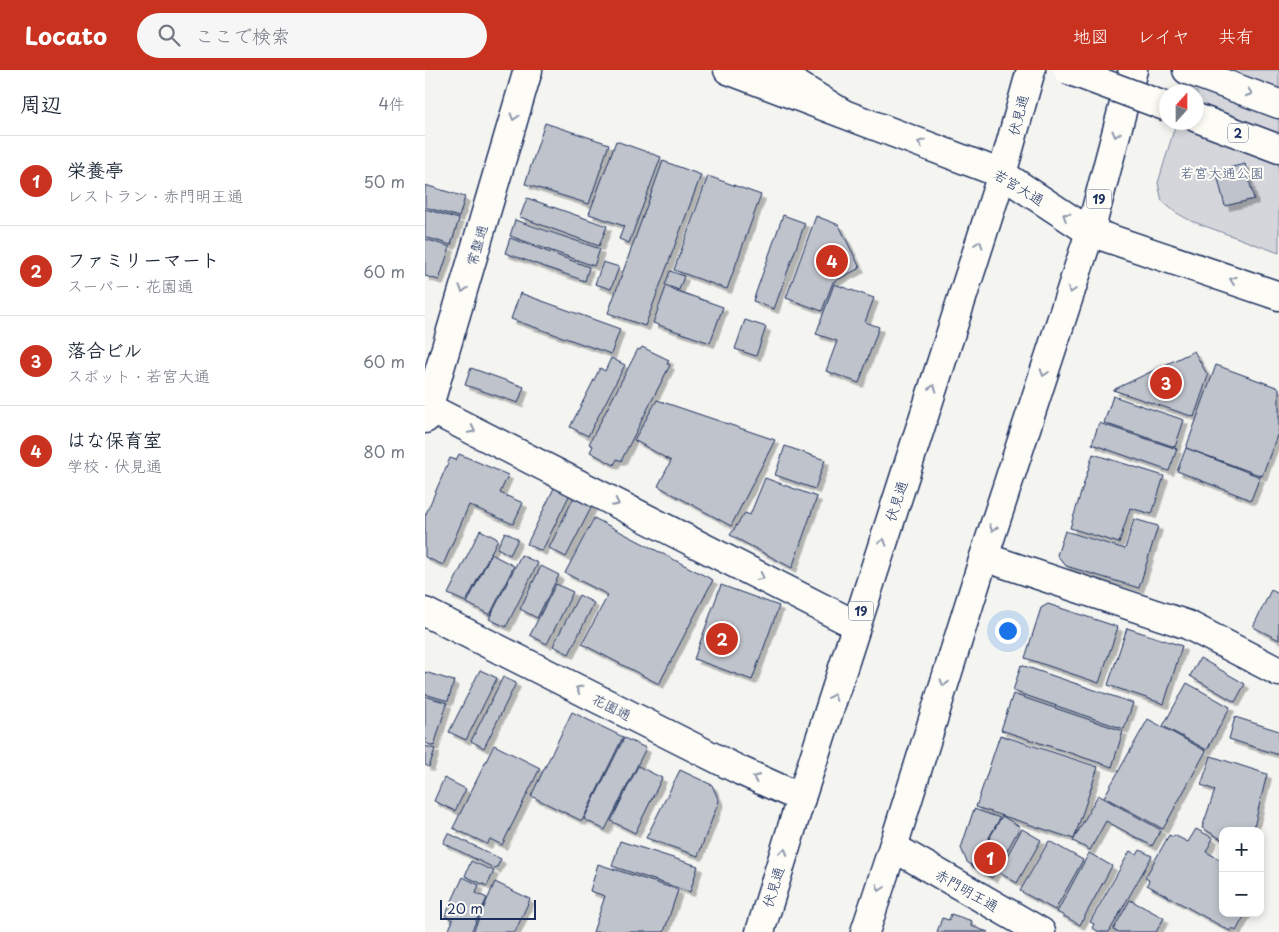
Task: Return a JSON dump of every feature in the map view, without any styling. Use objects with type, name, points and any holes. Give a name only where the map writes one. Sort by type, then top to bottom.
[{"type":"main road","name":"常盤通","points":[[426,411],[528,70]]},
{"type":"main road","name":"若宮大通","points":[[728,70],[1002,174],[1090,232],[1279,296]]},
{"type":"main road","points":[[773,70],[842,113]]},
{"type":"main road","name":"伏見通","points":[[759,932],[1002,174],[1031,70]]},
{"type":"main road","points":[[1068,70],[1159,104]]},
{"type":"main road","name":"19","points":[[865,932],[1090,232],[1133,70]]},
{"type":"main road","points":[[1187,70],[1279,104]]},
{"type":"main road","name":"2","points":[[1204,121],[1279,149]]},
{"type":"main road","points":[[426,411],[856,625]]},
{"type":"main road","points":[[984,557],[1188,625],[1279,672]]},
{"type":"main road","name":"花園通","points":[[425,612],[741,771],[801,798]]},
{"type":"main road","name":"赤門明王通","points":[[893,847],[1041,932]]},
{"type":"green space","name":"若宮大通公園","points":[[1191,70],[1279,70],[1279,253],[1191,221],[1175,212],[1162,201],[1158,183],[1174,130],[1204,130],[1204,85],[1187,85]]},
{"type":"building","points":[[545,123],[609,144],[589,204],[525,184]]},
{"type":"building","points":[[616,141],[661,157],[629,243],[619,239],[624,226],[589,214]]},
{"type":"building","points":[[663,161],[701,175],[645,326],[608,313]]},
{"type":"building","points":[[1245,164],[1254,199],[1225,206],[1216,171]]},
{"type":"building","points":[[708,176],[761,195],[727,289],[674,270]]},
{"type":"building","points":[[425,185],[465,197],[459,217],[425,207]]},
{"type":"building","points":[[527,198],[607,226],[599,246],[520,217]]},
{"type":"building","points":[[425,209],[459,219],[451,245],[425,237]]},
{"type":"building","points":[[783,215],[805,223],[774,309],[753,301]]},
{"type":"building","points":[[816,216],[839,225],[860,268],[833,282],[822,311],[786,298]]},
{"type":"building","points":[[515,220],[600,249],[594,266],[510,236]]},
{"type":"building","points":[[510,238],[589,267],[585,281],[505,253]]},
{"type":"building","points":[[425,239],[450,247],[439,280],[425,276]]},
{"type":"building","points":[[603,262],[619,267],[611,289],[595,284]]},
{"type":"building","points":[[670,271],[684,276],[679,290],[665,285]]},
{"type":"building","points":[[834,284],[874,298],[865,322],[879,327],[859,383],[826,371],[837,341],[816,334]]},
{"type":"building","points":[[666,287],[723,307],[710,343],[653,323]]},
{"type":"building","points":[[520,293],[620,329],[611,354],[511,319]]},
{"type":"building","points":[[745,320],[766,327],[756,356],[735,349]]},
{"type":"building","points":[[642,347],[669,360],[667,364],[670,365],[621,461],[617,459],[614,465],[590,452],[593,446],[589,444],[638,349],[640,350]]},
{"type":"building","points":[[1194,351],[1208,376],[1194,417],[1113,390]]},
{"type":"building","points":[[611,358],[625,365],[588,436],[570,427],[600,368],[605,371]]},
{"type":"building","points":[[1216,365],[1279,388],[1279,430],[1262,476],[1186,448]]},
{"type":"building","points":[[471,368],[524,387],[518,403],[465,385]]},
{"type":"building","points":[[1113,396],[1184,420],[1175,447],[1104,423]]},
{"type":"building","points":[[657,400],[775,440],[731,526],[658,486],[671,461],[634,440]]},
{"type":"building","points":[[1099,423],[1177,449],[1169,471],[1092,444]]},
{"type":"building","points":[[785,446],[825,460],[815,489],[775,475]]},
{"type":"building","points":[[1186,448],[1260,477],[1251,500],[1177,471]]},
{"type":"building","points":[[459,454],[508,475],[500,493],[523,503],[513,524],[469,505],[443,565],[425,557],[425,516],[450,458],[456,460]]},
{"type":"building","points":[[1093,454],[1164,476],[1152,514],[1130,508],[1119,543],[1070,528]]},
{"type":"building","points":[[765,478],[817,497],[792,568],[730,535],[745,513],[750,515]]},
{"type":"building","points":[[555,486],[570,494],[542,551],[527,544]]},
{"type":"building","points":[[574,497],[592,506],[566,557],[549,548]]},
{"type":"building","points":[[594,518],[713,580],[659,684],[582,644],[608,595],[565,573]]},
{"type":"building","points":[[1134,519],[1158,526],[1139,588],[1066,566],[1057,555],[1065,531],[1125,549]]},
{"type":"building","points":[[480,530],[498,539],[466,602],[448,594]]},
{"type":"building","points":[[505,532],[518,539],[510,555],[497,548]]},
{"type":"building","points":[[491,554],[514,566],[490,615],[467,603]]},
{"type":"building","points":[[521,555],[538,563],[506,627],[489,619]]},
{"type":"building","points":[[541,566],[559,575],[537,618],[520,609]]},
{"type":"building","points":[[556,584],[573,592],[547,644],[530,635]]},
{"type":"building","points":[[721,585],[779,606],[752,680],[694,659]]},
{"type":"building","points":[[1271,590],[1279,594],[1279,640],[1253,627]]},
{"type":"building","points":[[579,595],[594,603],[569,654],[553,646]]},
{"type":"building","points":[[1048,604],[1118,627],[1099,683],[1025,658],[1041,608]]},
{"type":"building","points":[[1127,628],[1182,646],[1164,704],[1108,685]]},
{"type":"building","points":[[1200,658],[1245,684],[1235,702],[1190,676]]},
{"type":"building","points":[[1021,665],[1133,703],[1124,729],[1013,691]]},
{"type":"building","points":[[480,670],[497,678],[466,740],[449,732]]},
{"type":"building","points":[[425,672],[454,681],[448,701],[425,694]]},
{"type":"building","points":[[503,677],[516,683],[484,748],[471,741]]},
{"type":"building","points":[[1187,683],[1230,707],[1207,750],[1163,726]]},
{"type":"building","points":[[1013,694],[1123,731],[1112,767],[1001,730]]},
{"type":"building","points":[[425,696],[447,703],[434,746],[425,743]]},
{"type":"building","points":[[572,712],[623,737],[582,821],[531,796]]},
{"type":"building","points":[[1235,717],[1279,731],[1279,755],[1229,739]]},
{"type":"building","points":[[1148,719],[1206,751],[1163,829],[1104,797]]},
{"type":"building","points":[[1000,735],[1098,767],[1074,839],[976,807]]},
{"type":"building","points":[[624,738],[646,748],[605,830],[584,819]]},
{"type":"building","points":[[494,745],[540,768],[502,845],[490,839],[487,844],[453,828]]},
{"type":"building","points":[[425,746],[435,749],[429,767],[425,765]]},
{"type":"building","points":[[1211,756],[1267,774],[1254,827],[1219,827],[1219,838],[1202,828],[1215,790],[1201,785]]},
{"type":"building","points":[[638,766],[662,778],[635,833],[611,821]]},
{"type":"building","points":[[680,770],[712,785],[719,801],[698,856],[646,838]]},
{"type":"building","points":[[444,778],[466,789],[455,811],[434,801]]},
{"type":"building","points":[[1098,795],[1161,830],[1152,846],[1106,821],[1090,850],[1073,841]]},
{"type":"building","points":[[974,809],[1000,818],[973,866],[967,862],[961,848]]},
{"type":"building","points":[[1002,816],[1020,827],[992,878],[973,867]]},
{"type":"building","points":[[1022,829],[1041,840],[1017,883],[998,872]]},
{"type":"building","points":[[1196,829],[1213,838],[1206,852],[1219,859],[1219,917],[1244,917],[1236,931],[1232,928],[1230,931],[1147,885],[1149,880],[1145,878],[1169,835],[1173,837],[1174,835],[1188,842]]},
{"type":"building","points":[[448,833],[501,859],[496,869],[443,843]]},
{"type":"building","points":[[620,841],[698,866],[690,892],[612,866]]},
{"type":"building","points":[[1049,841],[1083,860],[1055,910],[1020,891]]},
{"type":"building","points":[[1140,850],[1152,856],[1109,932],[1100,932],[1092,928],[1094,924],[1090,922],[1130,851],[1137,855]]},
{"type":"building","points":[[1089,853],[1112,866],[1080,925],[1057,912]]},
{"type":"building","points":[[471,861],[494,871],[487,886],[465,876]]},
{"type":"building","points":[[598,864],[678,890],[664,932],[593,932],[605,896],[590,891]]},
{"type":"building","points":[[463,877],[479,885],[476,893],[487,898],[471,932],[448,932],[453,920],[445,916]]},
{"type":"building","points":[[495,882],[530,899],[515,932],[473,932]]},
{"type":"building","points":[[1130,900],[1164,918],[1156,932],[1118,932],[1113,930]]},
{"type":"building","points":[[951,914],[972,921],[971,926],[988,932],[937,932],[942,918],[949,920]]},
{"type":"place","name":"はな保育室","points":[[832,261]]},
{"type":"place","name":"落合ビル","points":[[1166,383]]},
{"type":"place","name":"ファミリーマート","points":[[722,639]]},
{"type":"place","name":"栄養亭","points":[[990,858]]}]
